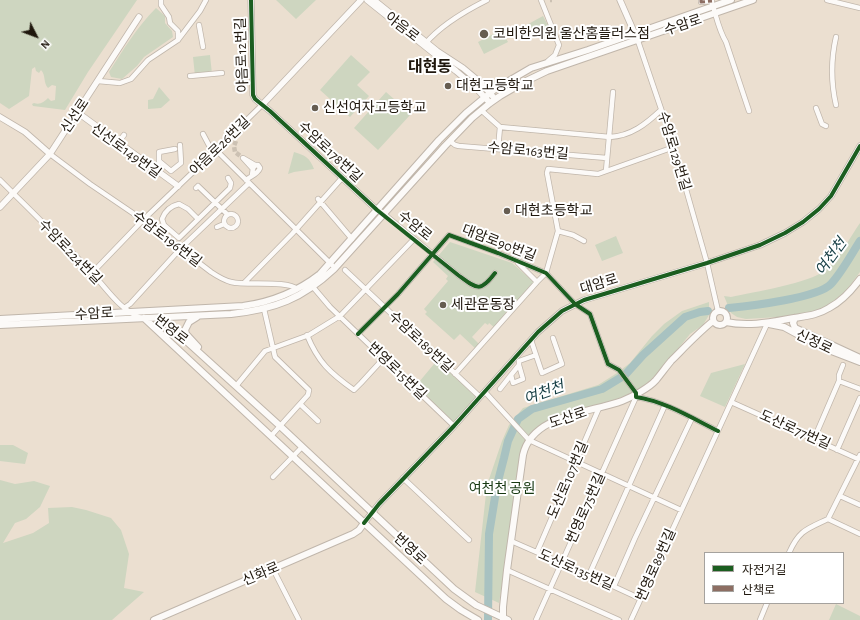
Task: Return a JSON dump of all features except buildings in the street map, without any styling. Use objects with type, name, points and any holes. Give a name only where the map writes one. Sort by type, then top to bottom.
[{"type":"main road","name":"수암로","points":[[0,319],[127,310],[142,311],[230,306],[256,304],[278,298],[312,280],[330,264],[466,112],[487,95],[522,73],[540,65],[635,34],[712,2],[731,0]]},
{"type":"main road","name":"수암로","points":[[0,326],[231,314],[264,309],[292,299],[313,287],[341,263],[450,141],[492,101],[524,82],[547,71],[753,0]]},
{"type":"main road","points":[[726,322],[726,314],[718,307],[713,315],[713,321],[718,325],[722,325],[726,322],[742,324],[767,324],[815,314],[828,309],[840,301],[858,285],[860,279]]},
{"type":"main road","name":"번영로","points":[[142,311],[160,318],[188,342],[454,589],[476,605],[503,619]]},
{"type":"main road","name":"번영로","points":[[142,311],[144,319],[446,599],[475,619]]},
{"type":"main road","points":[[201,316],[189,322],[186,326],[185,332],[213,365]]},
{"type":"main road","name":"신정로","points":[[796,318],[793,323],[795,328],[860,358]]},
{"type":"main road","points":[[783,320],[795,328]]},
{"type":"main road","name":"도산로","points":[[529,440],[536,432],[556,420],[599,408],[636,395],[655,381],[689,342],[713,321]]},
{"type":"main road","name":"신정로","points":[[767,324],[784,327],[821,346],[860,362]]},
{"type":"main road","points":[[179,351],[176,345],[178,341],[182,340],[188,342]]},
{"type":"main road","points":[[503,619],[507,570],[523,455],[529,440]]},
{"type":"main road","points":[[315,477],[313,472],[315,468],[319,466],[324,467]]},
{"type":"main road","points":[[337,498],[341,499],[345,497],[347,492],[346,488]]},
{"type":"main road","name":"신화로","points":[[154,620],[353,534],[359,530],[364,523]]},
{"type":"street","points":[[161,0],[161,5],[170,23],[178,31],[178,40]]},
{"type":"street","points":[[98,81],[120,83],[131,80],[148,60],[178,40],[200,11],[206,0]]},
{"type":"street","name":"야음로12번길","points":[[251,0],[253,95],[262,105]]},
{"type":"street","name":"야음로26번길","points":[[92,273],[143,220],[262,105],[361,0]]},
{"type":"street","name":"야음로","points":[[367,0],[426,44],[463,68],[481,83],[492,101]]},
{"type":"street","points":[[426,44],[441,30],[470,9],[487,0]]},
{"type":"street","points":[[540,65],[555,55],[559,45],[541,0]]},
{"type":"street","points":[[620,0],[638,40]]},
{"type":"street","points":[[701,0],[701,2],[712,2],[749,111]]},
{"type":"street","points":[[827,0],[860,8]]},
{"type":"street","name":"야음로","points":[[376,1],[426,44]]},
{"type":"street","name":"신선로","points":[[0,207],[50,154],[139,17]]},
{"type":"street","points":[[199,25],[203,47]]},
{"type":"street","points":[[836,37],[832,54],[833,94],[836,105]]},
{"type":"street","name":"수암로129번길","points":[[638,40],[674,147],[718,307]]},
{"type":"street","points":[[190,76],[222,73]]},
{"type":"street","points":[[606,171],[613,92]]},
{"type":"street","name":"수암로178번길","points":[[262,105],[377,210],[384,214]]},
{"type":"street","points":[[816,108],[822,124],[826,126]]},
{"type":"street","points":[[481,110],[500,127],[610,138],[638,129],[646,124],[661,110]]},
{"type":"street","name":"신선로149번길","points":[[77,113],[177,187]]},
{"type":"street","points":[[0,117],[25,132],[50,154]]},
{"type":"street","points":[[498,149],[500,127]]},
{"type":"street","points":[[124,134],[118,143],[154,168],[177,187]]},
{"type":"street","points":[[203,134],[212,151],[216,150],[330,264],[335,265],[341,263]]},
{"type":"street","name":"수암로163번길","points":[[450,141],[459,146],[607,158]]},
{"type":"street","points":[[159,161],[171,171],[181,163],[180,145]]},
{"type":"street","name":"대암로","points":[[364,523],[403,478],[454,426],[550,320],[575,304],[707,263],[760,245],[785,233],[803,222],[831,196],[860,146]]},
{"type":"street","points":[[456,374],[546,273],[558,231],[547,173],[548,169],[598,174],[674,147]]},
{"type":"street","points":[[154,168],[159,163],[159,152],[175,149]]},
{"type":"street","name":"수암로196번길","points":[[50,154],[90,184],[143,220],[217,276],[230,282],[285,285],[297,289]]},
{"type":"street","points":[[127,310],[130,304],[181,248],[221,209],[252,175],[257,173],[259,166],[254,167]]},
{"type":"street","points":[[198,219],[188,209],[179,204],[170,208],[162,219],[164,224],[179,238],[198,219],[214,203],[231,185],[228,178]]},
{"type":"street","name":"수암로178번길","points":[[244,283],[296,230],[319,200],[342,178]]},
{"type":"street","name":"수암로224번길","points":[[0,180],[127,310],[144,319]]},
{"type":"street","points":[[196,188],[198,186],[227,214],[236,216],[238,223],[235,227],[230,228],[224,224]]},
{"type":"street","points":[[319,200],[352,239]]},
{"type":"street","points":[[224,224],[224,218],[227,214]]},
{"type":"street","name":"수암로","points":[[384,214],[470,284],[479,287],[486,285],[496,273]]},
{"type":"street","points":[[217,227],[224,224]]},
{"type":"street","points":[[558,231],[573,235],[584,241]]},
{"type":"street","name":"대암로90번길","points":[[358,334],[385,307],[449,235],[546,273],[575,304],[590,314],[608,364],[619,370],[636,395]]},
{"type":"street","points":[[236,386],[265,352],[306,335],[340,316],[414,239]]},
{"type":"street","points":[[517,261],[538,282]]},
{"type":"street","name":"수암로189번길","points":[[344,270],[480,397]]},
{"type":"street","name":"번영로15번길","points":[[313,287],[330,307],[454,426]]},
{"type":"street","points":[[264,309],[275,357],[309,390],[308,395],[271,436]]},
{"type":"street","points":[[485,392],[508,419],[529,440],[681,510],[767,324]]},
{"type":"street","points":[[306,335],[314,352],[323,364],[333,374],[354,390],[383,359]]},
{"type":"street","points":[[531,340],[542,373],[562,364],[553,338]]},
{"type":"street","points":[[511,375],[513,382],[523,379],[519,361],[536,355]]},
{"type":"street","points":[[814,439],[839,381],[839,376],[843,365]]},
{"type":"street","points":[[500,389],[519,366]]},
{"type":"street","points":[[839,381],[860,389]]},
{"type":"street","points":[[636,395],[665,405],[718,431]]},
{"type":"street","name":"번영로75번길","points":[[536,620],[636,395]]},
{"type":"street","points":[[838,450],[860,398]]},
{"type":"street","name":"도산로77번길","points":[[731,402],[838,450],[859,457]]},
{"type":"street","points":[[300,404],[318,421]]},
{"type":"street","points":[[589,575],[665,405]]},
{"type":"street","name":"도산로107번길","points":[[536,552],[599,408]]},
{"type":"street","points":[[614,586],[692,418]]},
{"type":"street","points":[[274,477],[302,447]]},
{"type":"street","points":[[789,552],[794,542],[803,532],[828,519],[859,457]]},
{"type":"street","points":[[403,478],[469,540]]},
{"type":"street","points":[[840,496],[860,505]]},
{"type":"street","name":"번영로89번길","points":[[631,620],[681,510]]},
{"type":"street","points":[[828,519],[860,534]]},
{"type":"street","name":"도산로135번길","points":[[511,541],[641,599]]},
{"type":"street","points":[[273,568],[299,620]]},
{"type":"street","points":[[507,570],[619,620]]},
{"type":"street","points":[[760,620],[767,604]]},
{"type":"green space","points":[[0,0],[137,0],[88,72],[65,110],[33,106],[32,104],[42,103],[48,98],[51,101],[55,100],[56,86],[52,85],[48,88],[43,72],[41,70],[39,73],[36,71],[35,67],[32,69],[29,96],[9,109],[0,103]]},
{"type":"green space","points":[[276,0],[316,0],[296,19]]},
{"type":"green space","points":[[156,8],[165,16],[165,23],[172,31],[173,37],[144,57],[137,66],[122,79],[111,77],[109,72],[120,55],[136,31]]},
{"type":"green space","points":[[543,16],[550,29],[526,41],[519,29]]},
{"type":"green space","points":[[501,30],[508,42],[484,54],[478,42]]},
{"type":"green space","points":[[210,55],[212,74],[195,76],[193,57]]},
{"type":"green space","points":[[351,55],[370,72],[357,85],[369,96],[350,117],[320,90]]},
{"type":"green space","points":[[159,87],[170,100],[161,108],[148,109],[148,100],[153,99]]},
{"type":"green space","points":[[386,92],[411,114],[378,150],[354,128]]},
{"type":"green space","points":[[294,152],[307,158],[311,162],[314,169],[288,174]]},
{"type":"green space","points":[[860,223],[860,272],[846,291],[830,304],[811,313],[779,317],[746,319],[737,317],[731,313],[724,296],[731,297],[767,290],[818,275],[825,270],[840,254]]},
{"type":"green space","points":[[616,236],[623,253],[602,261],[595,245]]},
{"type":"green space","points":[[450,242],[512,263],[535,283],[495,328],[489,323],[488,325],[485,323],[472,337],[480,345],[476,349],[460,334],[454,340],[425,314],[427,312],[424,309],[448,281],[446,279],[448,276],[433,262]]},
{"type":"green space","name":"여천천 공원","points":[[709,302],[709,315],[703,325],[690,334],[661,370],[644,386],[625,396],[540,426],[525,445],[499,603],[475,592],[487,485],[509,425],[523,408],[598,385],[630,363],[664,324],[682,311]]},
{"type":"green space","points":[[439,358],[480,397],[454,426],[414,388]]},
{"type":"green space","points":[[745,364],[725,407],[700,396],[711,373]]},
{"type":"green space","points":[[0,445],[13,445],[28,453],[25,464],[0,461]]},
{"type":"green space","points":[[0,480],[15,484],[34,481],[50,486],[40,507],[26,519],[15,523],[3,543],[33,533],[49,523],[48,508],[72,507],[111,518],[121,530],[129,554],[124,588],[144,592],[112,620],[0,620]]},
{"type":"green space","points":[[836,604],[860,616],[860,620],[829,620]]},
{"type":"waterway","name":"여천천","points":[[729,308],[799,297],[824,289],[831,284],[839,274],[860,241]]},
{"type":"waterway","name":"여천천","points":[[488,620],[489,534],[497,485],[508,441],[518,419],[532,409],[602,389],[625,375],[643,355],[685,317],[708,311]]},
{"type":"tunnel","points":[[236,141],[234,146],[235,152],[243,158]]},
{"type":"marked path","points":[[701,0],[701,2],[712,1]]},
{"type":"cycle path","points":[[251,0],[253,95],[255,99],[270,111],[377,210],[464,280],[478,287],[486,284],[495,273]]},
{"type":"cycle path","points":[[364,523],[379,504],[454,426],[538,332],[562,311],[584,300],[707,263],[760,245],[785,233],[803,222],[819,209],[831,196],[860,146]]},
{"type":"cycle path","points":[[358,334],[398,294],[449,235],[546,273],[575,304],[590,314],[608,364],[619,370],[636,393],[636,397],[667,406],[718,431]]},
{"type":"place","name":"코비한의원 울산홈플러스점","points":[[484,34]]},
{"type":"place","name":"대현고등학교","points":[[448,86]]},
{"type":"place","name":"신선여자고등학교","points":[[315,108]]},
{"type":"place","name":"대현초등학교","points":[[507,211]]},
{"type":"place","name":"세관운동장","points":[[443,305]]},
{"type":"district","name":"대현동","points":[[430,67]]}]
